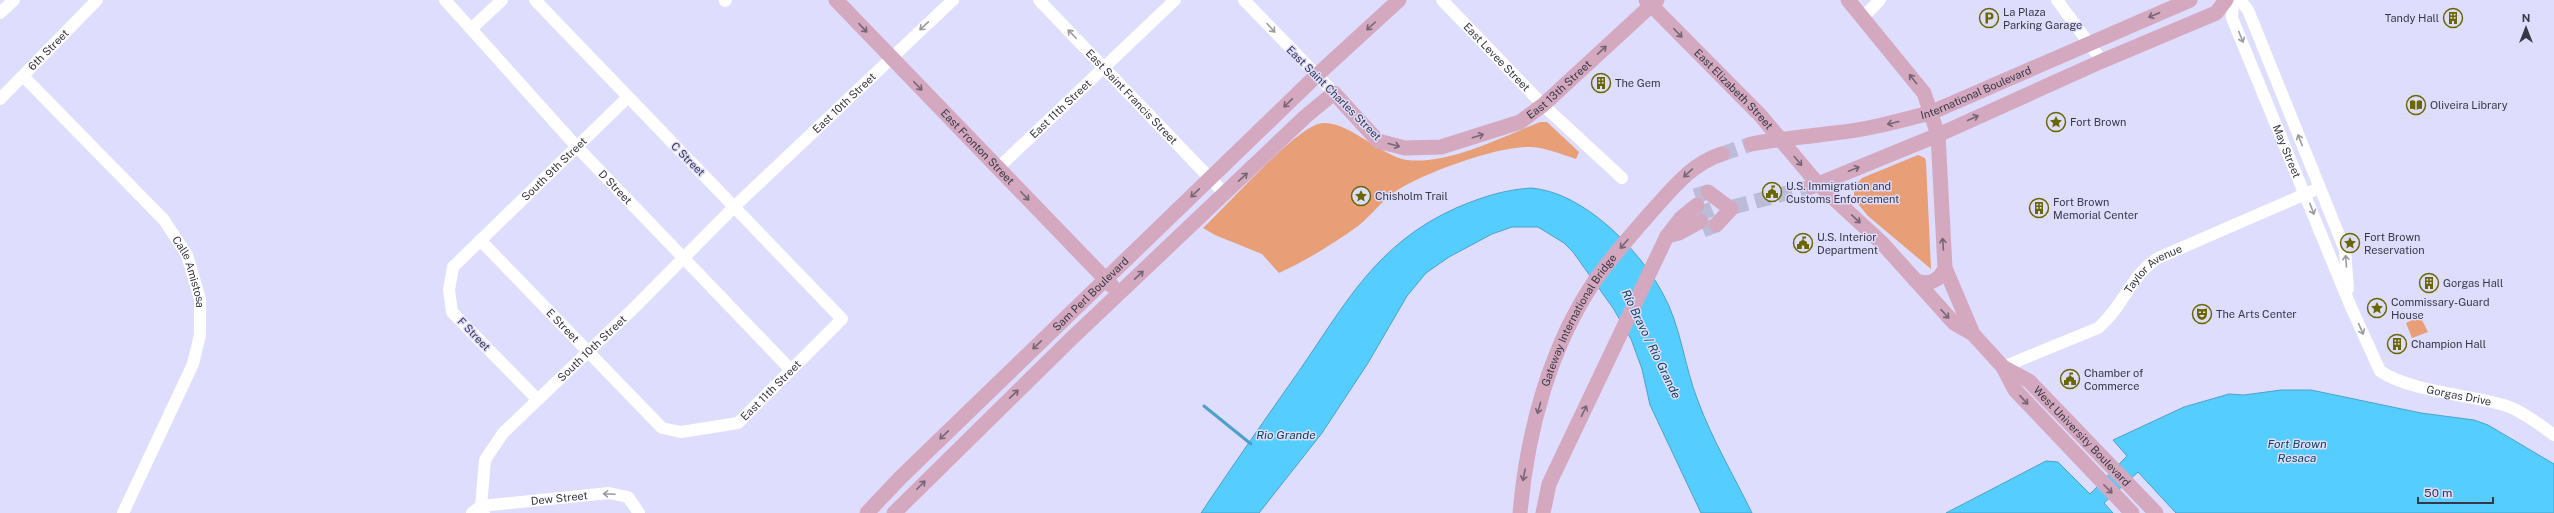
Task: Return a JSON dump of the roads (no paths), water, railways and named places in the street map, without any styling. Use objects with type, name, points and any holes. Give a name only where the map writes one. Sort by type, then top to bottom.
[{"type":"main road","name":"East Fronton Street","points":[[836,0],[890,58],[1119,294]]},
{"type":"main road","name":"Sam Perl Boulevard","points":[[867,513],[900,478],[1316,76],[1399,0]]},
{"type":"main road","name":"West University Boulevard","points":[[1848,0],[1864,16],[1924,93],[1938,135],[1945,268],[1973,334]]},
{"type":"main road","name":"International Boulevard","points":[[1751,144],[1780,138],[1835,133],[1889,124],[1930,113],[2088,43],[2190,0]]},
{"type":"main road","name":"International Boulevard","points":[[1814,185],[1938,135],[2102,61],[2216,13],[2226,0]]},
{"type":"main road","name":"East 13th Street","points":[[1441,147],[1520,122],[1543,105],[1651,2]]},
{"type":"main road","name":"East Elizabeth Street","points":[[1651,2],[1760,115],[1780,138],[1814,185]]},
{"type":"main road","name":"Sam Perl Boulevard","points":[[894,513],[1119,294],[1306,116],[1334,93]]},
{"type":"main road","name":"East Saint Charles Street","points":[[1334,93],[1378,141],[1405,148],[1441,147]]},
{"type":"main road","name":"Gateway International Bridge","points":[[1520,513],[1531,438],[1543,393],[1558,353],[1575,316],[1596,279],[1654,209],[1696,166],[1722,154]]},
{"type":"main road","name":"West University Boulevard","points":[[1814,185],[1882,243],[1954,323],[1973,334],[2003,367],[2015,390],[2132,513]]},
{"type":"main road","points":[[1543,513],[1549,484],[1667,236],[1706,211],[1732,208],[1706,211]]},
{"type":"main road","points":[[1915,280],[1924,283],[1934,282],[1941,276],[1945,268]]},
{"type":"main road","name":"West University Boulevard","points":[[2003,367],[2029,381],[2156,513]]},
{"type":"street","points":[[0,13],[14,0]]},
{"type":"street","name":"6th Street","points":[[0,99],[97,0]]},
{"type":"street","name":"D Street","points":[[445,0],[577,147],[685,257],[792,370]]},
{"type":"street","points":[[471,29],[502,0]]},
{"type":"street","name":"C Street","points":[[535,0],[627,98],[735,206],[842,319]]},
{"type":"street","name":"East 10th Street","points":[[735,206],[953,0]]},
{"type":"street","name":"East Saint Francis Street","points":[[1039,0],[1225,194]]},
{"type":"street","name":"East 11th Street","points":[[998,168],[1174,0]]},
{"type":"street","name":"East Saint Charles Street","points":[[1244,0],[1334,93]]},
{"type":"street","name":"East Levee Street","points":[[1442,0],[1543,105],[1622,178]]},
{"type":"street","points":[[1864,16],[1880,0]]},
{"type":"street","points":[[2057,0],[2102,61]]},
{"type":"street","name":"May Street","points":[[2233,0],[2232,18],[2306,194],[2348,300],[2371,352]]},
{"type":"street","name":"May Street","points":[[2240,0],[2248,10],[2345,250],[2348,300]]},
{"type":"street","name":"Calle Amistosa","points":[[23,76],[164,220],[187,255],[200,299],[200,335],[193,364],[123,513]]},
{"type":"street","name":"South 9th Street","points":[[480,240],[627,98]]},
{"type":"street","name":"Taylor Avenue","points":[[2003,367],[2098,328],[2110,317],[2139,272],[2158,258],[2320,188]]},
{"type":"street","name":"South 10th Street","points":[[479,511],[485,460],[503,433],[685,257],[735,206]]},
{"type":"street","name":"E Street","points":[[480,240],[662,428]]},
{"type":"street","name":"F Street","points":[[480,240],[453,267],[449,290],[452,312],[537,400]]},
{"type":"street","name":"East 11th Street","points":[[662,428],[682,432],[738,424],[842,319]]},
{"type":"street","name":"Gorgas Drive","points":[[2371,352],[2380,371],[2390,378],[2506,405],[2554,435]]},
{"type":"street","name":"Dew Street","points":[[479,511],[609,493],[628,497],[639,513]]},
{"type":"water","name":"Rio Grande","points":[[1531,188],[1551,192],[1570,200],[1589,211],[1624,241],[1652,275],[1674,318],[1693,388],[1704,415],[1716,443],[1752,513],[1701,513],[1650,405],[1642,369],[1631,339],[1613,308],[1573,252],[1564,243],[1538,227],[1512,227],[1492,234],[1449,257],[1426,273],[1407,296],[1368,363],[1322,433],[1259,513],[1201,513],[1348,299],[1384,257],[1404,239],[1428,223],[1456,208],[1511,190]]},
{"type":"water","name":"Fort Brown Resaca","points":[[2281,390],[2311,390],[2421,413],[2474,420],[2488,425],[2554,464],[2554,513],[2176,513],[2138,472],[2104,503],[2113,513],[1946,513],[2046,461],[2058,462],[2090,494],[2127,456],[2113,440],[2184,407],[2229,394],[2244,395]]},
{"type":"waterway","points":[[1204,406],[1251,444]]},
{"type":"tunnel","points":[[1722,154],[1751,144]]},
{"type":"tunnel","points":[[1733,207],[1810,187]]},
{"type":"tunnel","points":[[1695,196],[1708,192]]},
{"type":"tunnel","points":[[1699,214],[1712,209]]},
{"type":"tunnel","points":[[1703,230],[1716,225]]},
{"type":"place","name":"La Plaza Parking Garage","points":[[1989,18]]},
{"type":"place","name":"Tandy Hall","points":[[2453,18]]},
{"type":"place","name":"The Gem","points":[[1601,83]]},
{"type":"place","name":"Oliveira Library","points":[[2416,105]]},
{"type":"place","name":"Fort Brown","points":[[2056,122]]},
{"type":"place","name":"U.S. Immigration and Customs Enforcement","points":[[1772,192]]},
{"type":"place","name":"Chisholm Trail","points":[[1361,196]]},
{"type":"place","name":"Fort Brown Memorial Center","points":[[2039,208]]},
{"type":"place","name":"U.S. Interior Department","points":[[1803,243]]},
{"type":"place","name":"Fort Brown Reservation","points":[[2350,243]]},
{"type":"place","name":"Gorgas Hall","points":[[2429,283]]},
{"type":"place","name":"Commissary-Guard House","points":[[2377,308]]},
{"type":"place","name":"The Arts Center","points":[[2202,314]]},
{"type":"place","name":"Champion Hall","points":[[2397,344]]},
{"type":"place","name":"Chamber of Commerce","points":[[2070,379]]},
{"type":"water label","name":"Río Bravo / Rio Grande","points":[[1651,344]]}]
